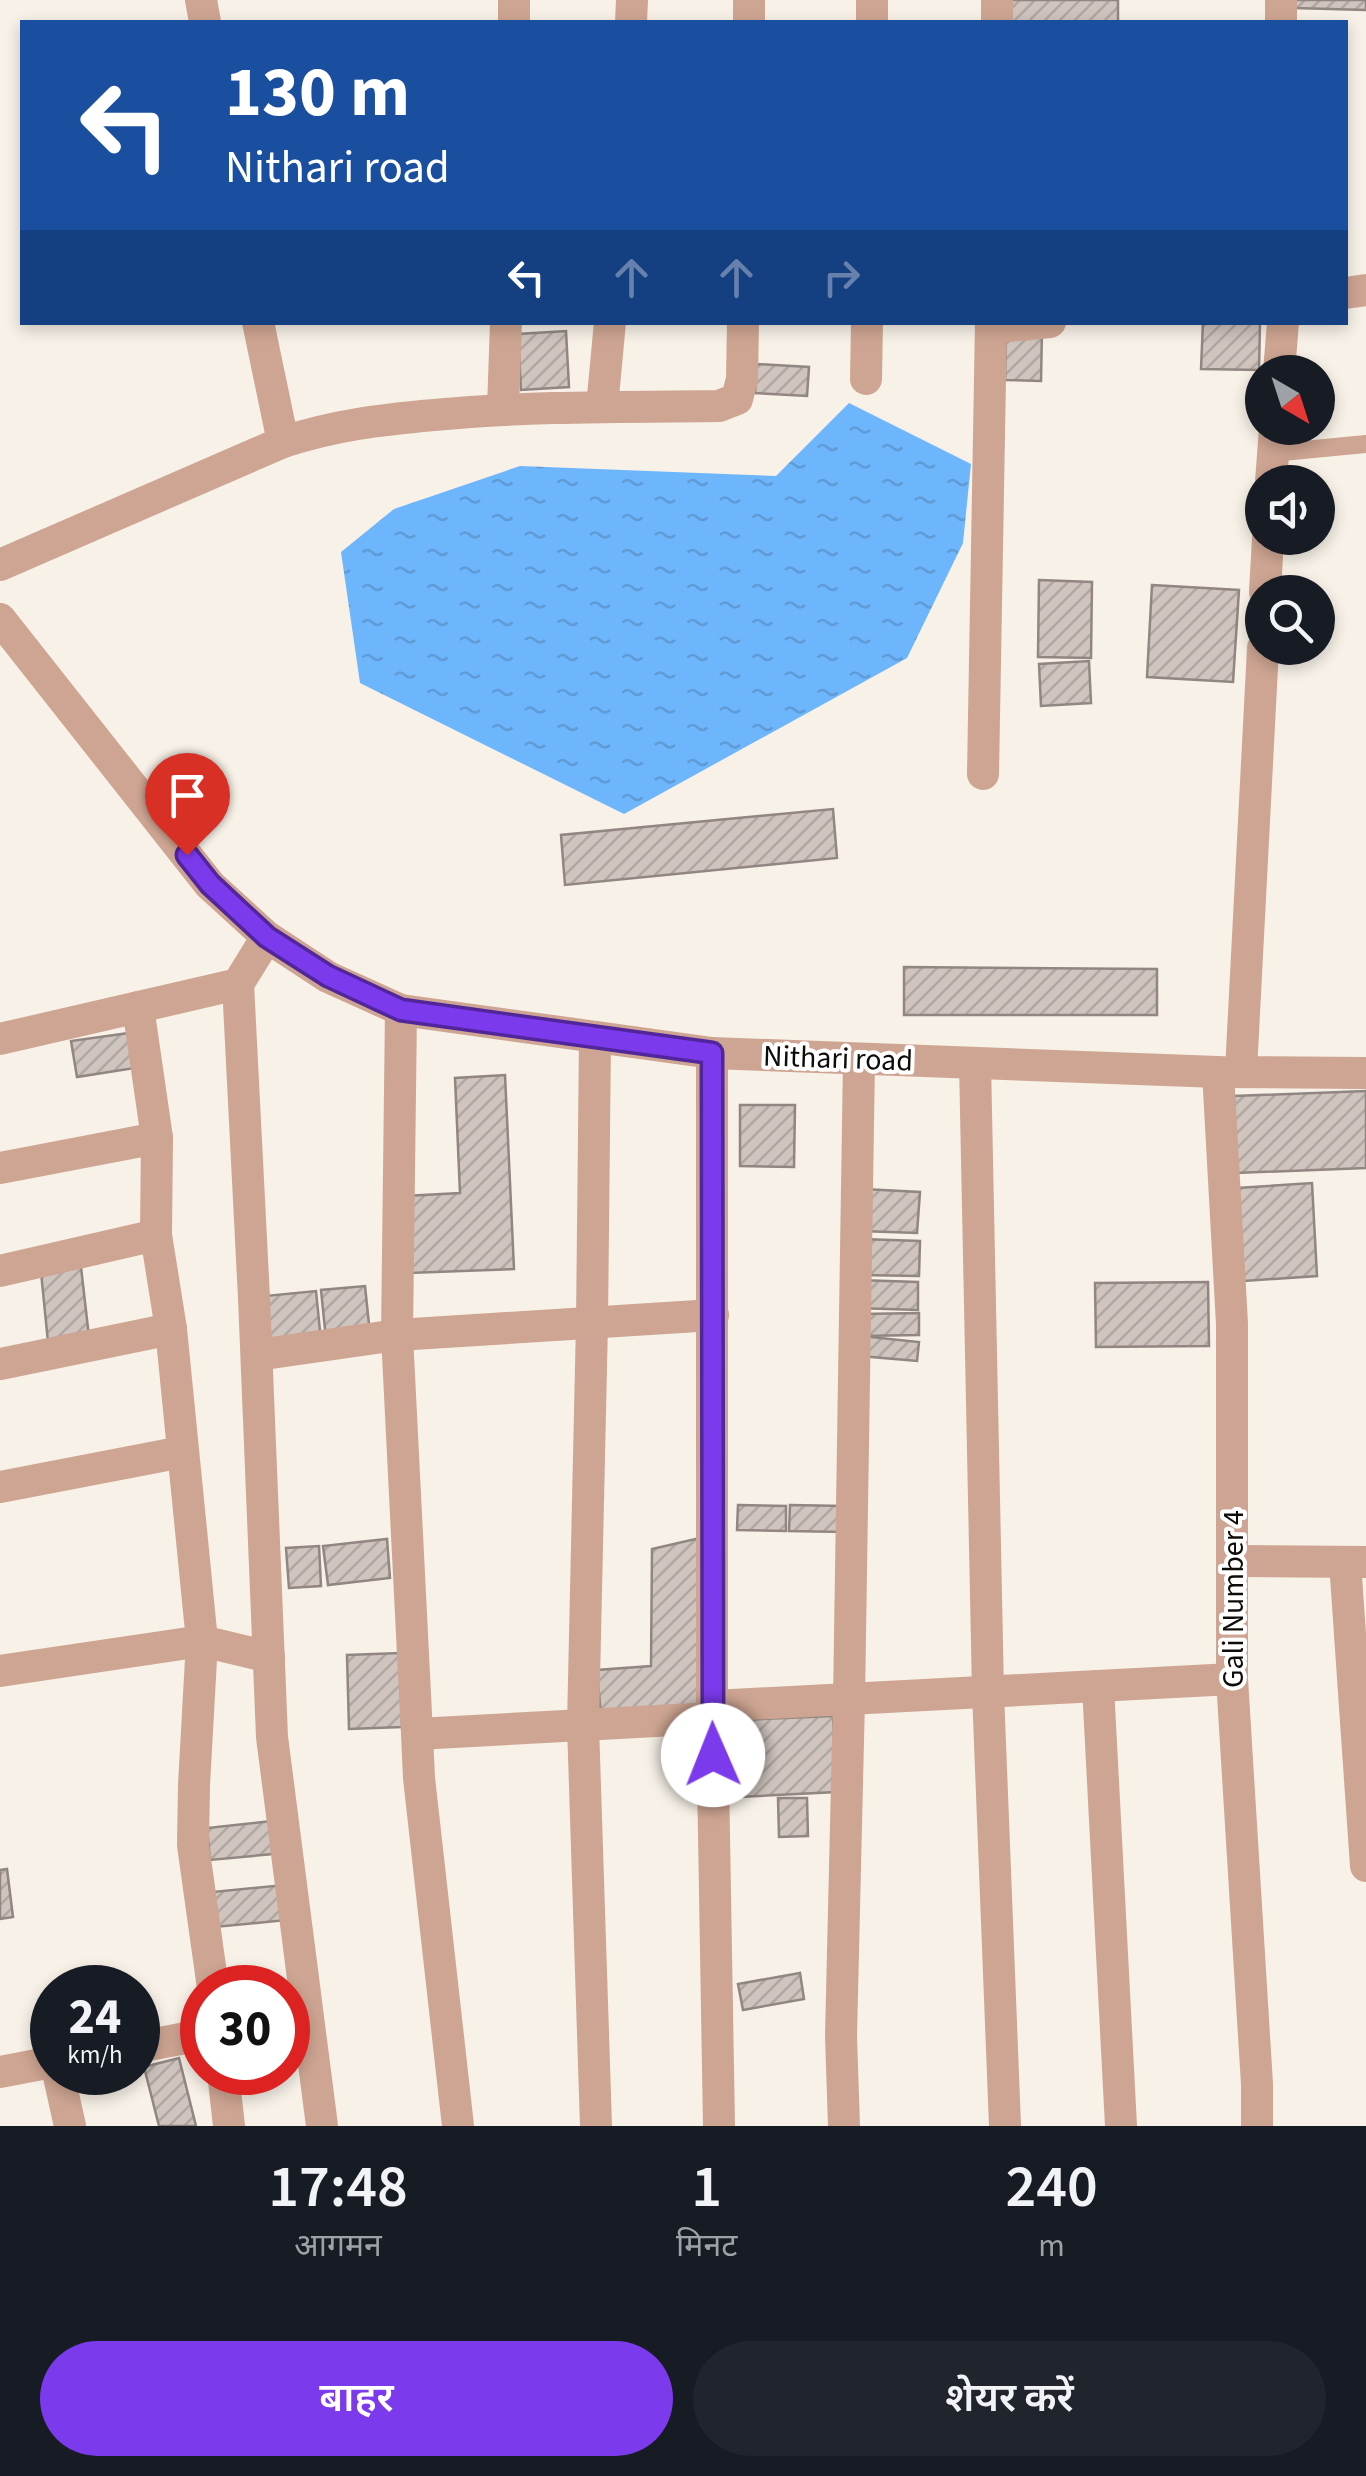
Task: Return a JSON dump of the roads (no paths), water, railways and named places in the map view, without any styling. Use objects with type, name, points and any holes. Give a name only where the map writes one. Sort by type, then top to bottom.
[{"type":"street","points":[[259,325],[283,442]]},
{"type":"street","points":[[503,409],[506,325]]},
{"type":"street","points":[[602,407],[610,325]]},
{"type":"street","points":[[0,565],[283,442],[323,429],[503,409],[720,406],[737,399],[742,379],[743,325]]},
{"type":"street","points":[[866,380],[867,325]]},
{"type":"street","points":[[984,774],[991,325]]},
{"type":"street","points":[[1281,355],[1284,325]]},
{"type":"street","name":"Nithari road","points":[[0,619],[210,884],[267,937],[328,976],[401,1010],[712,1053],[1366,1073]]},
{"type":"street","name":"Gali Number 4","points":[[1257,2126],[1232,1679],[1229,1071],[1262,665]]},
{"type":"street","points":[[267,937],[238,984],[272,1737],[292,1965]]},
{"type":"street","points":[[0,1039],[238,984]]},
{"type":"street","points":[[138,1007],[157,1138],[156,1235],[171,1330],[202,1640],[193,1845],[210,1965]]},
{"type":"street","points":[[401,1010],[396,1335],[419,1778],[458,2126]]},
{"type":"street","points":[[595,1037],[583,1725],[596,2126]]},
{"type":"street","points":[[712,1053],[712,1712],[719,2126]]},
{"type":"street","points":[[844,2126],[842,2036],[858,1060]]},
{"type":"street","points":[[975,1063],[988,1692],[1005,2126]]},
{"type":"street","points":[[0,1168],[157,1138]]},
{"type":"street","points":[[0,1270],[156,1235]]},
{"type":"street","points":[[256,1355],[396,1335],[713,1315]]},
{"type":"street","points":[[0,1364],[171,1330]]},
{"type":"street","points":[[0,1487],[182,1452]]},
{"type":"street","points":[[1232,1561],[1356,1562],[1366,1866]]},
{"type":"street","points":[[0,1671],[202,1640],[268,1658]]},
{"type":"street","points":[[417,1734],[583,1725],[849,1699],[1232,1679]]},
{"type":"street","points":[[1098,1686],[1121,2126]]},
{"type":"street","points":[[0,2072],[30,2066]]},
{"type":"street","points":[[310,2074],[322,2126]]},
{"type":"street","points":[[63,2095],[70,2126]]},
{"type":"street","points":[[226,2095],[229,2126]]},
{"type":"lane","points":[[1273,454],[1366,444]]},
{"type":"water","points":[[849,403],[971,464],[963,543],[907,658],[624,814],[360,683],[341,552],[394,509],[520,466],[776,476]]}]
